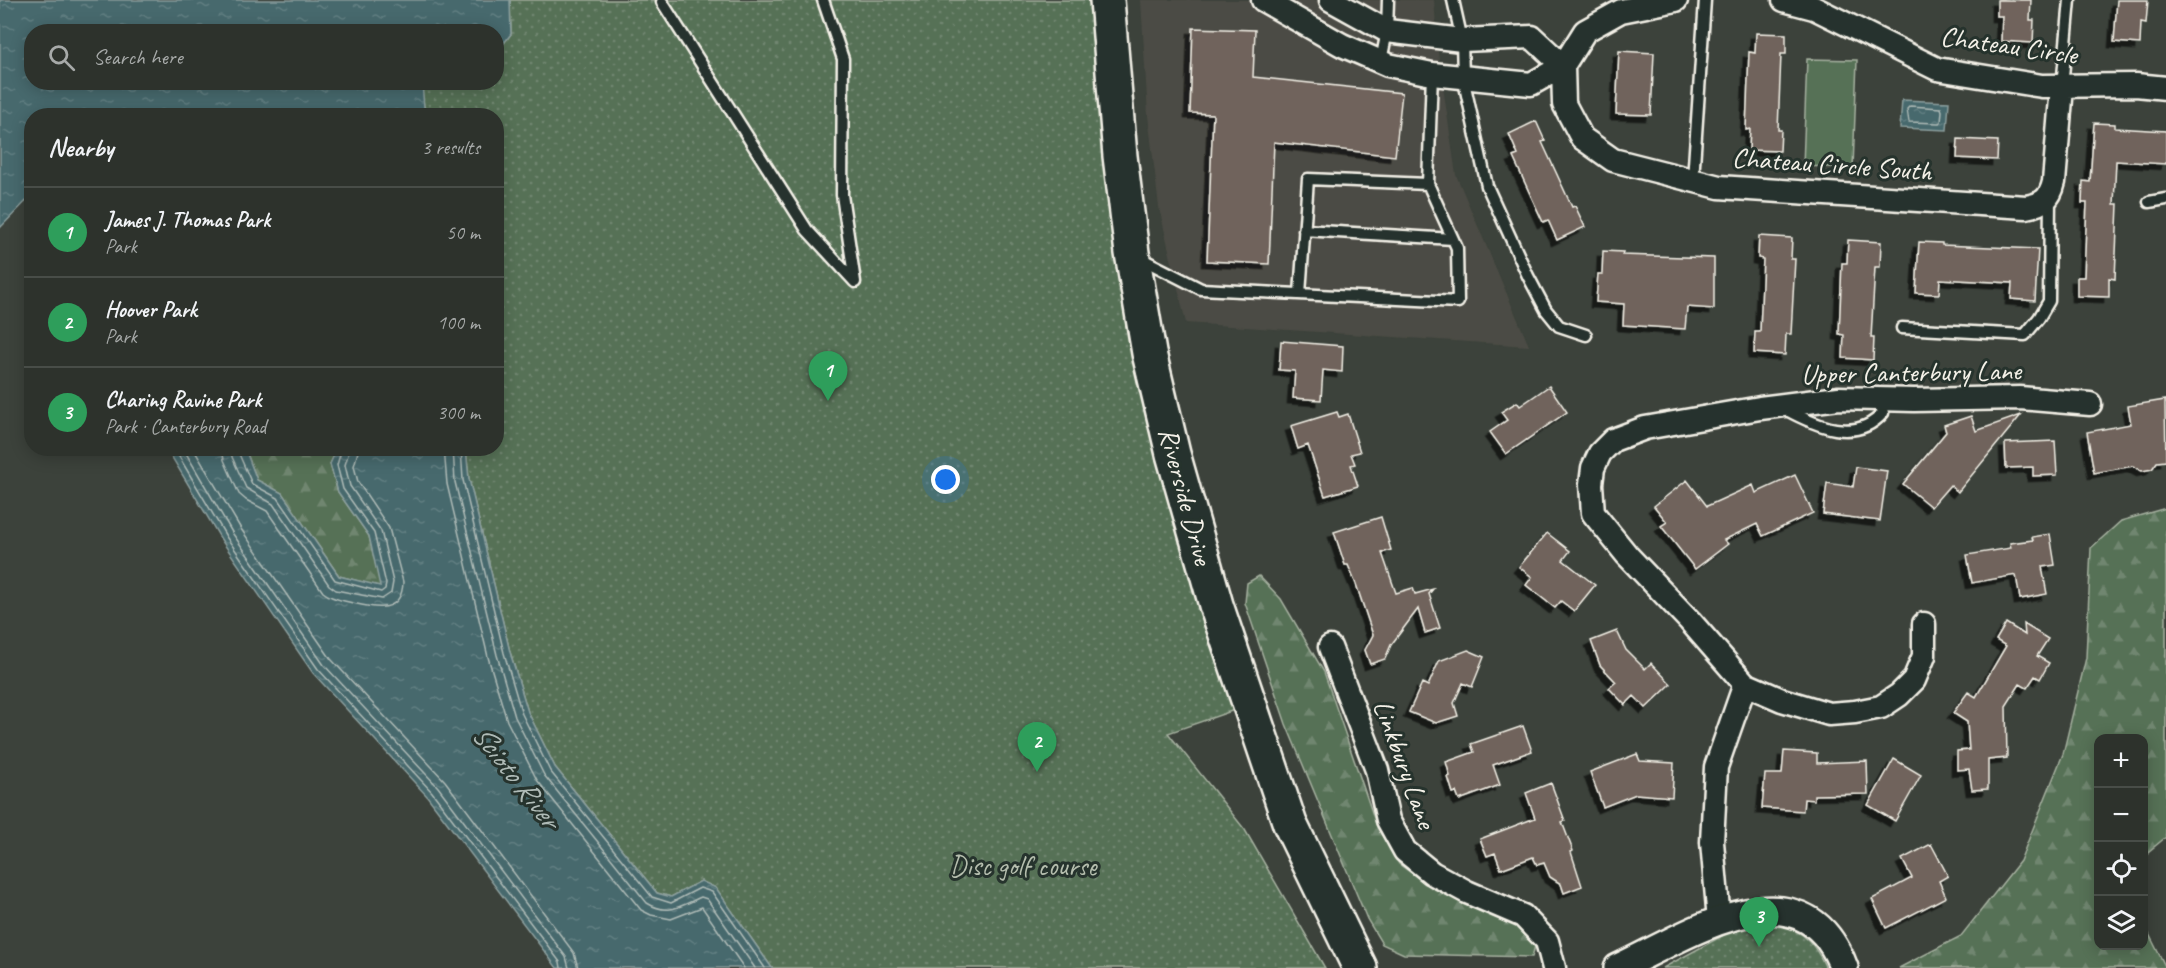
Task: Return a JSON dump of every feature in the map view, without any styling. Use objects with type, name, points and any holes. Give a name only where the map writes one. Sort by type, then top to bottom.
[{"type":"main road","name":"Riverside Drive","points":[[1107,0],[1120,156],[1132,253],[1149,353],[1173,454],[1216,605],[1290,824],[1360,968]]},
{"type":"street","points":[[1263,0],[1342,45],[1381,62],[1432,74],[1531,84],[1563,66],[1585,31],[1621,11],[1676,0]]},
{"type":"street","points":[[1331,0],[1387,31],[1462,40],[1532,37],[1563,66]]},
{"type":"street","name":"Chateau Circle","points":[[1784,0],[1814,8],[1937,69],[2042,86],[2136,85],[2166,88]]},
{"type":"street","name":"Chateau Circle South","points":[[1563,66],[1564,104],[1582,138],[1613,160],[1719,187],[2026,207],[2040,205],[2050,196]]},
{"type":"street","points":[[2050,196],[2054,182],[2062,87]]},
{"type":"street","name":"Upper Canterbury Lane","points":[[1744,684],[1593,513],[1591,484],[1593,468],[1600,453],[1613,440],[1645,428],[1839,398],[2020,398],[2090,404]]},
{"type":"street","points":[[1719,920],[1712,842],[1716,767],[1744,684],[1782,700],[1829,714],[1881,707],[1899,695],[1914,680],[1924,656],[1924,624]]},
{"type":"street","name":"Linkbury Lane","points":[[1330,647],[1377,770],[1388,820],[1405,851],[1432,873],[1523,916],[1546,941],[1554,968]]},
{"type":"street","points":[[1618,968],[1719,920],[1758,910],[1774,909],[1804,917],[1826,936],[1844,968]]},
{"type":"lane","points":[[662,2],[807,230],[855,282],[842,195],[843,59],[823,0]]},
{"type":"lane","points":[[1381,62],[1387,31],[1388,0]]},
{"type":"lane","points":[[1453,0],[1462,40],[1463,76],[1487,186],[1546,310],[1559,326],[1586,335]]},
{"type":"lane","points":[[1693,180],[1705,0]]},
{"type":"lane","points":[[2062,87],[2070,0]]},
{"type":"lane","points":[[1132,253],[1201,289],[1458,302],[1458,248],[1428,184],[1432,74]]},
{"type":"lane","points":[[1300,294],[1308,179],[1428,184]]},
{"type":"lane","points":[[1902,328],[2025,335],[2049,301],[2050,196]]},
{"type":"lane","points":[[2149,202],[2166,199]]},
{"type":"lane","points":[[1304,230],[1453,239]]},
{"type":"lane","points":[[1780,406],[1806,421],[1836,429],[1857,430],[1875,422],[1883,413],[1879,399]]},
{"type":"shaded area","points":[[1141,0],[1434,0],[1438,53],[1456,175],[1529,346],[1186,323],[1159,207],[1148,115]]},
{"type":"green space","name":"Disc golf course","points":[[510,0],[1104,0],[1132,253],[1249,705],[1168,733],[1245,830],[1325,968],[772,968],[716,888],[701,881],[671,897],[657,893],[555,767],[528,712],[510,652],[469,479],[467,456],[504,456],[504,108],[425,108],[422,90],[504,90],[504,43],[511,34]]},
{"type":"green space","points":[[1807,59],[1857,60],[1853,168],[1803,166]]},
{"type":"green space","points":[[248,456],[334,456],[330,464],[338,492],[369,536],[381,587],[339,576],[282,493],[257,480]]},
{"type":"green space","points":[[2166,508],[2166,837],[2148,852],[2148,734],[2094,734],[2094,950],[2148,950],[2148,932],[2166,968],[1899,968],[1961,936],[2020,861],[2063,754],[2086,658],[2091,548],[2121,521]]},
{"type":"green space","points":[[1259,576],[1281,599],[1324,672],[1377,827],[1399,864],[1432,888],[1510,920],[1528,933],[1535,946],[1532,957],[1404,954],[1382,944],[1367,919],[1286,724],[1245,603],[1247,583]]},
{"type":"green space","points":[[1763,925],[1795,930],[1815,948],[1826,968],[1663,968],[1733,930]]},
{"type":"water","points":[[0,0],[510,0],[511,34],[504,43],[504,24],[24,24],[24,90],[423,90],[425,108],[24,108],[24,203],[0,228]]},
{"type":"water","points":[[1902,100],[1949,102],[1947,130],[1900,128]]},
{"type":"water","name":"Scioto River","points":[[171,456],[248,456],[257,480],[282,493],[339,576],[380,586],[369,536],[338,492],[330,464],[334,456],[467,456],[469,479],[510,652],[528,712],[555,767],[657,893],[671,897],[701,881],[716,888],[772,968],[557,968],[427,796],[313,673],[222,541]]},
{"type":"building","points":[[1997,0],[2031,0],[2030,20],[2034,20],[2033,43],[2001,41],[2002,16],[1997,16]]},
{"type":"building","points":[[2117,0],[2148,0],[2146,23],[2141,22],[2140,44],[2114,42]]},
{"type":"building","points":[[1193,28],[1255,30],[1253,77],[1402,93],[1395,156],[1274,142],[1269,264],[1207,261],[1213,114],[1190,113]]},
{"type":"building","points":[[1756,33],[1786,34],[1786,54],[1781,54],[1778,130],[1781,130],[1780,151],[1749,150],[1750,129],[1746,130],[1749,52],[1755,53]]},
{"type":"building","points":[[1619,51],[1654,53],[1651,115],[1616,114]]},
{"type":"building","points":[[1536,121],[1545,141],[1542,142],[1572,207],[1575,206],[1585,227],[1557,240],[1548,220],[1543,222],[1513,157],[1518,155],[1509,134]]},
{"type":"building","points":[[2094,123],[2115,124],[2115,128],[2166,131],[2166,164],[2116,161],[2114,204],[2118,204],[2115,279],[2109,278],[2109,297],[2077,296],[2077,277],[2084,277],[2087,203],[2082,203],[2083,181],[2090,182]]},
{"type":"building","points":[[1958,139],[1998,141],[1997,160],[1957,158]]},
{"type":"building","points":[[1759,236],[1792,238],[1791,259],[1795,259],[1791,334],[1786,334],[1785,355],[1754,353],[1755,332],[1760,332],[1763,259],[1758,258]]},
{"type":"building","points":[[1848,240],[1881,242],[1880,267],[1875,267],[1871,338],[1874,338],[1873,360],[1843,358],[1844,335],[1839,334],[1842,263],[1847,263]]},
{"type":"building","points":[[1919,242],[2038,249],[2035,301],[2011,299],[2012,283],[1940,279],[1939,294],[1916,293]]},
{"type":"building","points":[[1603,251],[1623,252],[1622,255],[1714,258],[1714,309],[1687,307],[1685,329],[1623,325],[1624,304],[1596,302],[1598,274],[1602,274]]},
{"type":"building","points":[[1281,341],[1343,346],[1342,372],[1323,370],[1321,400],[1293,398],[1295,371],[1279,370]]},
{"type":"building","points":[[1549,386],[1567,412],[1506,454],[1490,432],[1507,420],[1501,412],[1517,402],[1520,406]]},
{"type":"building","points":[[2165,400],[2166,461],[2157,462],[2152,469],[2142,471],[2133,466],[2094,473],[2087,432],[2131,424],[2128,406]]},
{"type":"building","points":[[1337,412],[1339,417],[1348,414],[1360,452],[1351,454],[1355,464],[1351,465],[1358,486],[1325,496],[1308,445],[1298,449],[1291,426]]},
{"type":"building","points":[[2021,415],[1958,492],[1950,485],[1931,507],[1903,484],[1946,432],[1944,425],[1971,416],[1976,431]]},
{"type":"building","points":[[2055,441],[2057,475],[2033,476],[2033,467],[2006,468],[2005,443]]},
{"type":"building","points":[[1856,467],[1887,471],[1880,521],[1823,514],[1827,483],[1853,487]]},
{"type":"building","points":[[1795,475],[1813,513],[1763,536],[1757,524],[1724,540],[1728,544],[1695,569],[1661,526],[1667,522],[1654,506],[1687,480],[1707,506],[1753,485],[1756,493]]},
{"type":"building","points":[[1381,517],[1391,550],[1382,553],[1396,593],[1413,588],[1415,594],[1433,589],[1429,594],[1440,628],[1425,633],[1418,609],[1391,645],[1385,659],[1370,664],[1365,650],[1373,635],[1356,584],[1348,565],[1345,565],[1334,532]]},
{"type":"building","points":[[1547,533],[1570,551],[1563,560],[1595,585],[1574,611],[1561,601],[1555,608],[1526,585],[1532,577],[1519,567]]},
{"type":"building","points":[[2050,534],[2055,565],[2042,567],[2047,594],[2020,599],[2016,575],[1972,583],[1967,555],[2011,548],[2010,543],[2033,540],[2032,537]]},
{"type":"building","points":[[2006,623],[2025,635],[2024,624],[2048,639],[2037,656],[2049,663],[2040,679],[2035,676],[2027,688],[2020,684],[2006,706],[2007,758],[1988,760],[1988,789],[1972,790],[1969,769],[1957,770],[1957,751],[1969,750],[1967,722],[1953,713],[1968,692],[1976,697],[2006,646],[1996,640]]},
{"type":"building","points":[[1617,631],[1626,650],[1645,669],[1651,663],[1671,684],[1646,708],[1634,696],[1625,705],[1609,688],[1616,682],[1600,665],[1591,641]]},
{"type":"building","points":[[1468,650],[1484,657],[1472,687],[1463,683],[1454,703],[1458,716],[1436,723],[1409,712],[1422,683],[1428,686],[1439,661]]},
{"type":"building","points":[[1523,726],[1532,751],[1493,765],[1500,785],[1459,800],[1456,792],[1453,793],[1446,762],[1474,752],[1471,744]]},
{"type":"building","points":[[1784,751],[1817,753],[1817,763],[1867,761],[1868,794],[1814,795],[1814,800],[1804,799],[1803,811],[1762,808],[1765,774],[1782,774]]},
{"type":"building","points":[[1637,754],[1640,761],[1674,763],[1672,797],[1636,794],[1603,807],[1590,772]]},
{"type":"building","points":[[1894,759],[1921,775],[1895,821],[1868,805]]},
{"type":"building","points":[[1551,783],[1565,821],[1562,822],[1573,851],[1571,852],[1582,886],[1564,893],[1561,884],[1550,877],[1544,863],[1537,865],[1533,857],[1501,869],[1495,853],[1487,856],[1480,839],[1535,818],[1526,793]]},
{"type":"building","points":[[1931,844],[1948,876],[1939,881],[1946,897],[1886,928],[1872,899],[1912,878],[1902,859]]},
{"type":"place","name":"James J. Thomas Park","points":[[828,401]]},
{"type":"place","name":"Hoover Park","points":[[1037,772]]},
{"type":"place","name":"Charing Ravine Park","points":[[1759,947]]}]
